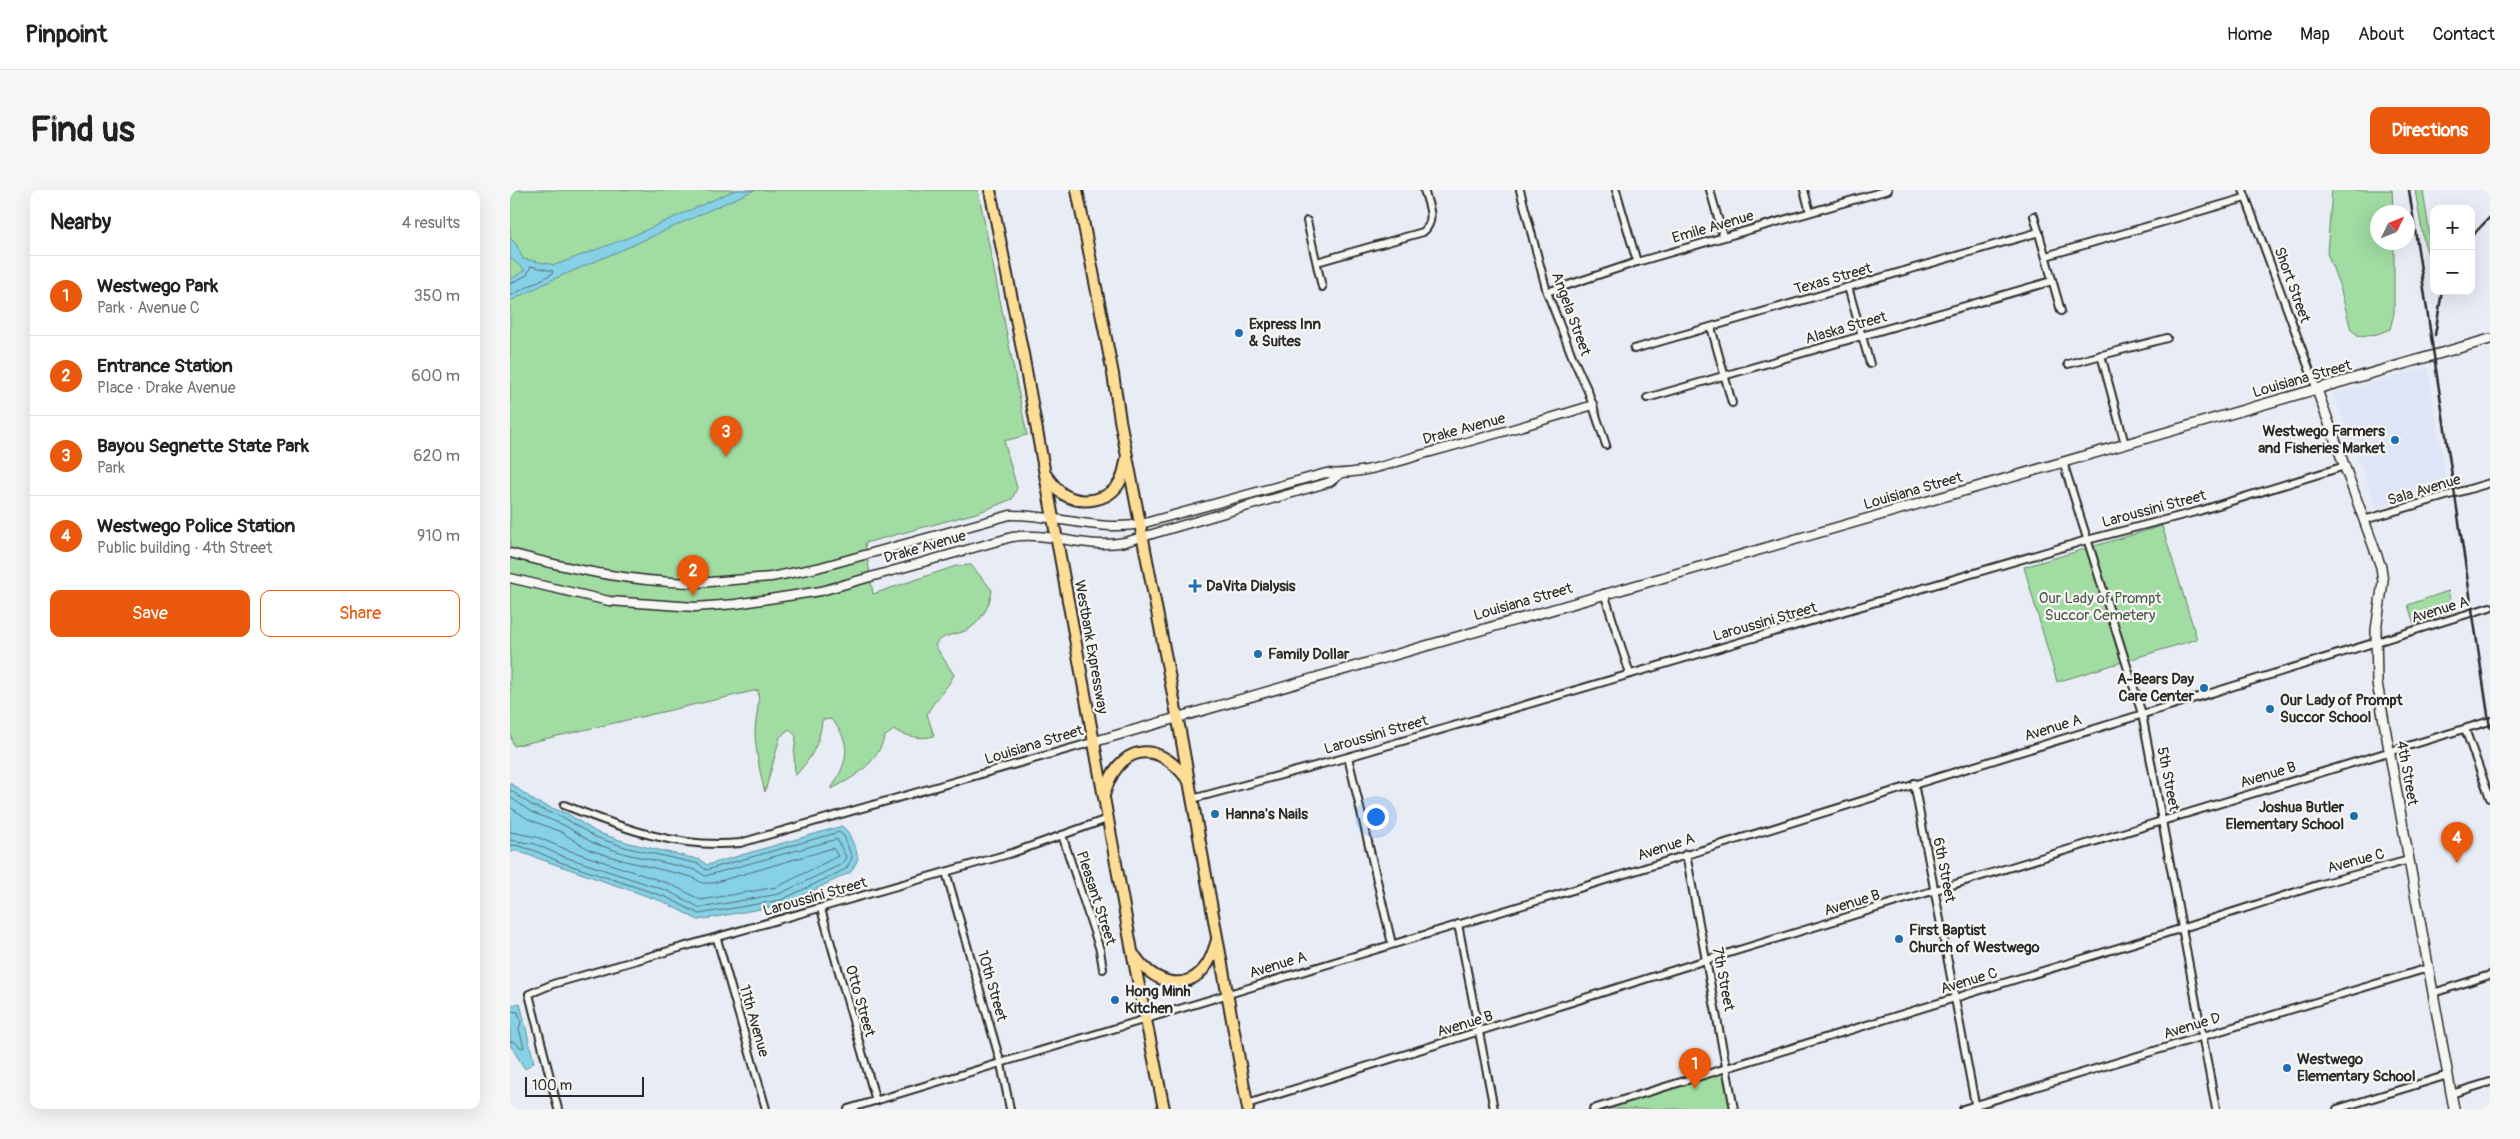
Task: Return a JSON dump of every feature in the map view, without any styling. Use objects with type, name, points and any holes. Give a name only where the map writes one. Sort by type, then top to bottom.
[{"type":"highway","name":"Westbank Expressway","points":[[990,190],[1103,798],[1164,1109]]},
{"type":"highway","points":[[1077,190],[1177,716],[1247,1106]]},
{"type":"highway","points":[[1043,471],[1055,487],[1065,495],[1077,500],[1099,499],[1115,489],[1121,480],[1128,454]]},
{"type":"highway","points":[[1103,798],[1110,776],[1116,768],[1123,760],[1139,753],[1159,754],[1168,759],[1189,782]]},
{"type":"highway","points":[[1132,951],[1142,967],[1151,975],[1161,981],[1181,982],[1196,976],[1207,965],[1217,938]]},
{"type":"main road","name":"Louisiana Street","points":[[1093,742],[1177,716],[2490,339]]},
{"type":"main road","name":"4th Street","points":[[2317,390],[2381,567],[2383,582],[2376,643],[2377,683],[2454,1109]]},
{"type":"street","points":[[1317,262],[1418,234],[1429,225],[1431,215],[1424,190]]},
{"type":"street","name":"Angela Street","points":[[1520,190],[1547,292],[1593,405],[1606,445]]},
{"type":"street","points":[[1616,190],[1637,262]]},
{"type":"street","points":[[1710,190],[1723,236]]},
{"type":"street","points":[[1804,190],[1810,212]]},
{"type":"street","name":"Emile Avenue","points":[[1547,292],[1723,236],[1888,190]]},
{"type":"street","name":"Short Street","points":[[2242,190],[2317,390]]},
{"type":"street","points":[[2046,256],[2245,198]]},
{"type":"street","points":[[2034,216],[2061,311]]},
{"type":"street","points":[[1307,221],[1322,287]]},
{"type":"street","name":"Texas Street","points":[[1634,349],[2039,232]]},
{"type":"street","name":"Alaska Street","points":[[1647,398],[2052,281]]},
{"type":"street","points":[[1848,287],[1870,364]]},
{"type":"street","points":[[1710,327],[1732,403]]},
{"type":"street","points":[[2068,364],[2167,338]]},
{"type":"street","points":[[2101,355],[2125,444]]},
{"type":"street","name":"Drake Avenue","points":[[510,553],[574,570],[616,577],[693,583],[771,576],[817,568],[1001,516],[1032,514],[1114,527],[1141,524],[1326,472],[1340,474],[1374,468],[1524,427],[1593,405]]},
{"type":"street","name":"5th Street","points":[[2063,462],[2142,714],[2216,1109]]},
{"type":"street","name":"Laroussini Street","points":[[1192,799],[1348,757],[2086,540],[2199,511],[2344,466]]},
{"type":"street","name":"Drake Avenue","points":[[510,578],[609,601],[695,607],[736,604],[821,591],[1012,537],[1028,535],[1095,545],[1111,545],[1330,482],[1340,474]]},
{"type":"street","name":"Sala Avenue","points":[[2364,520],[2490,483]]},
{"type":"street","points":[[1604,593],[1630,674]]},
{"type":"street","name":"Avenue A","points":[[848,1109],[1001,1064],[1145,1018],[1458,924],[2490,607]]},
{"type":"street","name":"Avenue B","points":[[1247,1106],[1706,960],[2489,721]]},
{"type":"street","points":[[2464,729],[2490,798]]},
{"type":"street","name":"Louisiana Street","points":[[564,805],[612,824],[662,839],[704,845],[740,843],[1093,742]]},
{"type":"street","points":[[1348,757],[1392,944]]},
{"type":"street","name":"6th Street","points":[[1914,784],[1976,1107]]},
{"type":"street","name":"Laroussini Street","points":[[558,1109],[529,994],[553,984],[717,939],[1012,853],[1107,819]]},
{"type":"street","name":"Pleasant Street","points":[[1062,835],[1100,950],[1104,969]]},
{"type":"street","name":"7th Street","points":[[1686,854],[1734,1109]]},
{"type":"street","name":"Avenue C","points":[[1593,1109],[2322,884],[2409,860]]},
{"type":"street","name":"10th Street","points":[[946,872],[1001,1064],[1010,1109]]},
{"type":"street","name":"Otto Street","points":[[821,909],[876,1101]]},
{"type":"street","points":[[1458,924],[1494,1109]]},
{"type":"street","name":"11th Avenue","points":[[717,939],[766,1109]]},
{"type":"street","name":"Avenue D","points":[[1963,1109],[1976,1107],[2202,1035],[2428,968]]},
{"type":"street","points":[[2433,993],[2490,975]]},
{"type":"street","points":[[2337,1109],[2448,1075]]},
{"type":"street","points":[[2451,1094],[2490,1082]]},
{"type":"shaded area","name":"Westwego Farmers and Fisheries Market","points":[[2428,367],[2447,485],[2377,508],[2333,394]]},
{"type":"green space","points":[[510,190],[978,190],[1027,435],[1004,441],[1017,488],[1012,499],[980,512],[865,543],[873,594],[956,566],[971,565],[992,590],[987,607],[977,623],[963,632],[942,638],[935,645],[954,675],[927,714],[934,736],[914,737],[894,730],[884,737],[876,755],[864,769],[831,789],[841,771],[846,754],[843,737],[838,728],[831,719],[822,720],[814,750],[795,776],[794,754],[796,736],[789,729],[780,737],[765,792],[756,749],[755,734],[758,690],[514,746],[510,735]]},
{"type":"green space","points":[[2332,190],[2392,190],[2393,205],[2370,205],[2370,250],[2394,250],[2394,313],[2390,329],[2377,334],[2359,336],[2351,330],[2340,287],[2327,253]]},
{"type":"green space","points":[[2415,190],[2423,190],[2430,237],[2429,258],[2424,242]]},
{"type":"green space","name":"Our Lady of Prompt Succor Cemetery","points":[[2162,526],[2197,639],[2057,682],[2024,567]]},
{"type":"green space","points":[[2448,591],[2453,611],[2414,624],[2408,605]]},
{"type":"green space","points":[[1727,1068],[1734,1109],[1593,1109]]},
{"type":"water","points":[[735,190],[754,190],[554,279],[510,301],[510,280],[525,270],[510,258],[510,238],[516,244],[523,259],[555,265],[630,237]]},
{"type":"water","points":[[510,783],[536,802],[568,814],[596,832],[629,843],[701,860],[707,865],[842,826],[848,832],[858,859],[851,872],[783,905],[698,920],[664,902],[514,850],[510,853]]},
{"type":"water","points":[[520,1003],[534,1062],[525,1069],[510,1045],[510,1006]]},
{"type":"railway","points":[[2409,190],[2490,728]]},
{"type":"railway","points":[[2475,233],[2490,217]]},
{"type":"railway","points":[[2435,335],[2441,295]]},
{"type":"place","name":"Express Inn & Suites","points":[[1239,333]]},
{"type":"place","name":"Westwego Farmers and Fisheries Market","points":[[2395,440]]},
{"type":"place","name":"Bayou Segnette State Park","points":[[726,457]]},
{"type":"place","name":"DaVita Dialysis","points":[[1195,586]]},
{"type":"place","name":"Entrance Station","points":[[693,596]]},
{"type":"place","name":"Family Dollar","points":[[1258,654]]},
{"type":"place","name":"A-Bears Day Care Center","points":[[2204,688]]},
{"type":"place","name":"Our Lady of Prompt Succor School","points":[[2270,709]]},
{"type":"place","name":"Hanna's Nails","points":[[1215,814]]},
{"type":"place","name":"Joshua Butler Elementary School","points":[[2354,816]]},
{"type":"place","name":"Westwego Police Station","points":[[2457,863]]},
{"type":"place","name":"First Baptist Church of Westwego","points":[[1899,939]]},
{"type":"place","name":"Hong Minh Kitchen","points":[[1115,1000]]},
{"type":"place","name":"Westwego Elementary School","points":[[2287,1068]]},
{"type":"place","name":"Westwego Park","points":[[1695,1089]]}]
